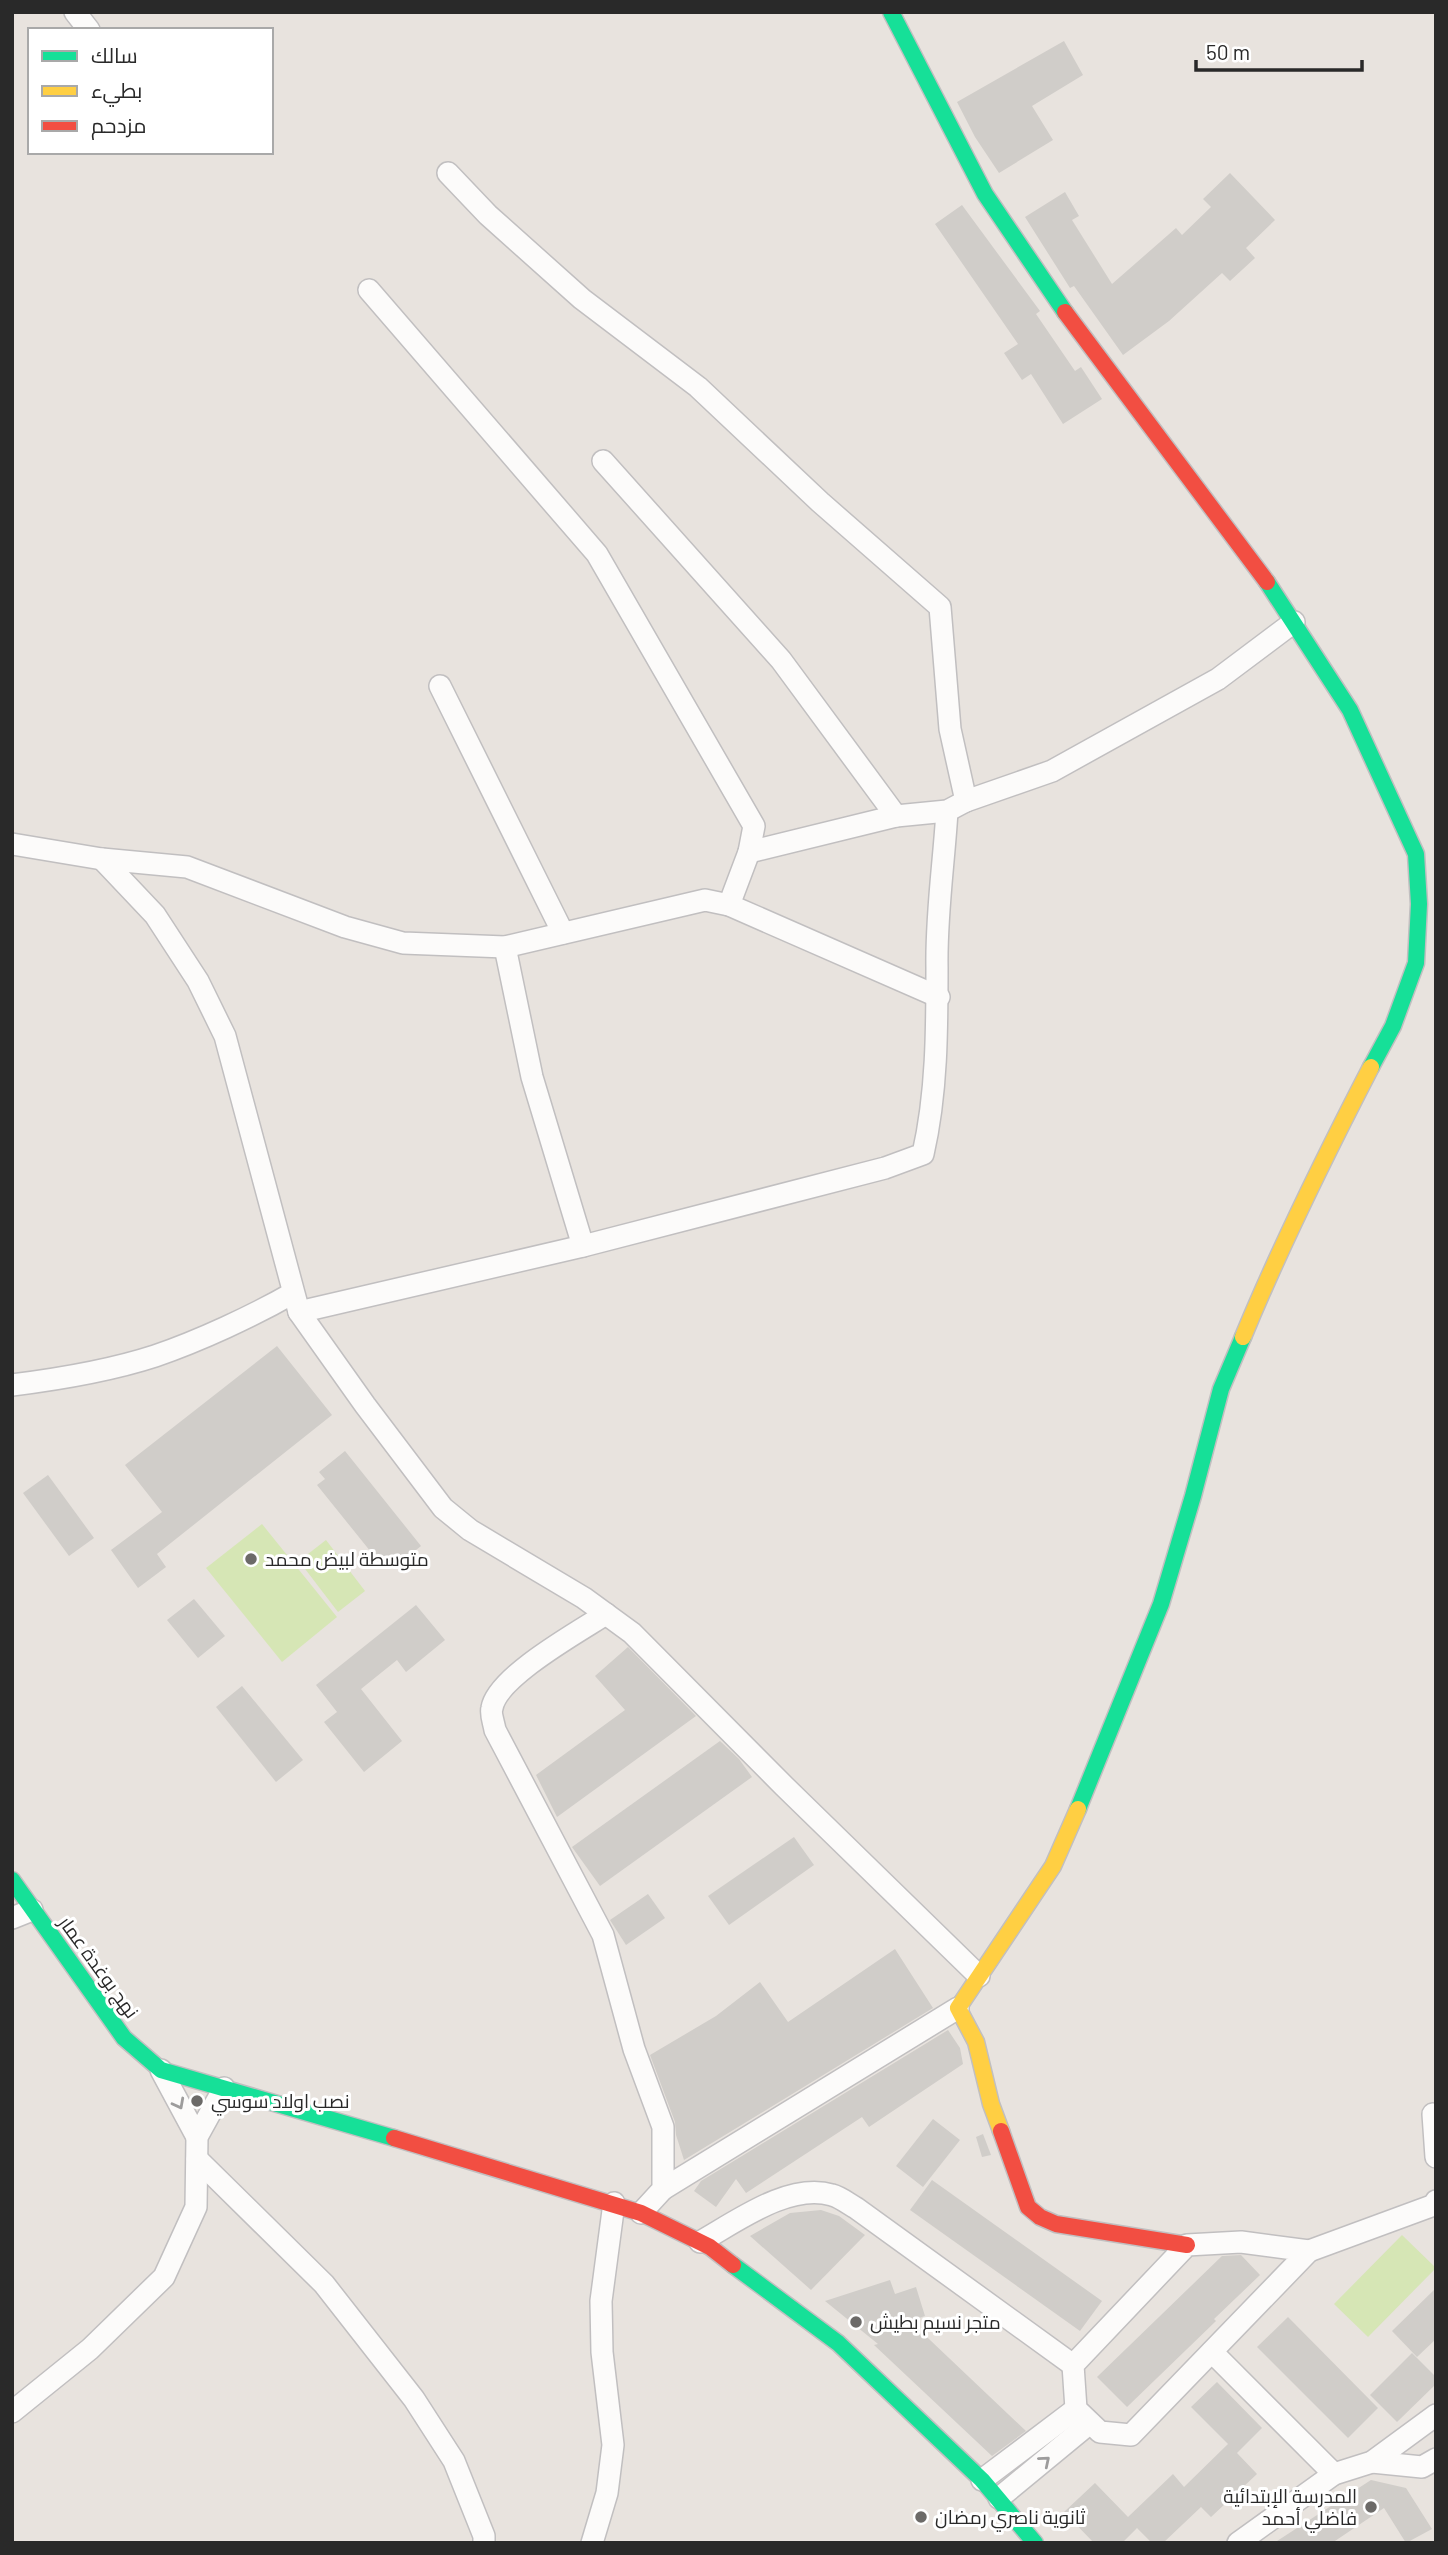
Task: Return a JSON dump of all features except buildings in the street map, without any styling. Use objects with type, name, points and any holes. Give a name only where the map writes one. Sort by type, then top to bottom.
[{"type":"street","points":[[75,12],[87,28]]},
{"type":"street","points":[[641,2213],[663,2189],[958,2008],[1053,1866],[1161,1604],[1194,1496],[1209,1431],[1227,1377],[1263,1288],[1331,1145],[1392,1026],[1416,963],[1419,904],[1416,854],[1350,710],[1278,597],[1068,317],[985,194],[891,12]]},
{"type":"street","points":[[12,1385],[68,1377],[155,1356],[267,1308],[583,1246],[886,1168],[923,1154],[931,1121],[939,997],[937,965],[956,806],[940,607],[820,502],[698,387],[582,299],[488,215],[449,173]]},
{"type":"street","points":[[369,290],[597,554],[754,826],[749,852],[729,905]]},
{"type":"street","points":[[603,461],[781,660],[896,816]]},
{"type":"street","points":[[749,852],[896,816],[956,806],[1052,771],[1218,678],[1294,622]]},
{"type":"street","points":[[440,686],[563,933]]},
{"type":"street","points":[[12,844],[102,859],[187,867],[345,927],[403,943],[505,947],[705,900],[729,905],[939,997]]},
{"type":"street","points":[[102,859],[155,915],[198,981],[225,1036],[296,1303],[365,1405],[443,1508],[470,1530],[584,1598],[632,1633],[979,1976]]},
{"type":"street","points":[[505,947],[533,1077],[583,1246]]},
{"type":"street","points":[[606,1614],[522,1670],[498,1693],[491,1709],[495,1730],[603,1935],[634,2049],[663,2127],[663,2189]]},
{"type":"street","name":"نهج بوغدة عمار","points":[[12,1880],[22,1914],[124,2038],[161,2070]]},
{"type":"street","points":[[958,2008],[976,2042],[992,2104],[1028,2207],[1040,2217],[1056,2224],[1187,2245],[1241,2242],[1309,2251]]},
{"type":"street","points":[[161,2070],[614,2203],[641,2213],[710,2247],[838,2343],[982,2480],[1035,2543]]},
{"type":"street","points":[[161,2070],[197,2137]]},
{"type":"street","points":[[12,2412],[90,2349],[164,2277],[196,2207],[197,2137],[223,2088]]},
{"type":"street","points":[[1433,2114],[1436,2157]]},
{"type":"street","points":[[197,2159],[324,2284],[414,2399],[454,2461],[484,2536],[484,2543]]},
{"type":"street","points":[[700,2242],[777,2199],[804,2193],[832,2194],[856,2208],[1073,2365],[1083,2416],[1100,2432],[1131,2435],[1309,2251],[1434,2205],[1436,2201]]},
{"type":"street","points":[[592,2543],[607,2493],[613,2445],[602,2352],[601,2301],[614,2203]]},
{"type":"street","points":[[1073,2365],[1187,2245]]},
{"type":"street","points":[[1212,2352],[1334,2474]]},
{"type":"street","points":[[1238,2543],[1334,2474],[1372,2462],[1436,2415]]},
{"type":"street","points":[[982,2480],[1083,2416]]},
{"type":"street","points":[[999,2498],[1083,2416]]},
{"type":"street","points":[[1372,2462],[1422,2467],[1436,2459]]},
{"type":"green space","points":[[262,1524],[337,1617],[282,1662],[206,1568]]},
{"type":"green space","points":[[326,1540],[365,1591],[338,1612],[299,1561]]},
{"type":"green space","points":[[1402,2235],[1436,2268],[1368,2337],[1334,2304]]},
{"type":"traffic: fast","points":[[891,12],[985,194],[1065,312]]},
{"type":"traffic: fast","points":[[1267,582],[1350,710],[1416,854],[1419,904],[1416,963],[1393,1026],[1371,1067]]},
{"type":"traffic: fast","points":[[1078,1809],[1161,1604],[1221,1389],[1243,1337]]},
{"type":"traffic: fast","points":[[12,1880],[124,2038],[161,2070],[394,2138]]},
{"type":"traffic: fast","points":[[733,2265],[838,2343],[982,2480],[1035,2543]]},
{"type":"traffic: slow","points":[[1243,1337],[1304,1201],[1371,1067]]},
{"type":"traffic: slow","points":[[1001,2131],[991,2104],[976,2042],[958,2008],[1053,1866],[1078,1809]]},
{"type":"traffic: jam","points":[[1065,312],[1267,582]]},
{"type":"traffic: jam","points":[[1001,2131],[1028,2207],[1040,2217],[1056,2224],[1187,2245]]},
{"type":"traffic: jam","points":[[394,2138],[641,2213],[710,2247],[733,2265]]},
{"type":"place","name":"متوسطة لبيض محمد","points":[[251,1559]]},
{"type":"place","name":"نصب اولاد سوسي","points":[[197,2101]]},
{"type":"place","name":"متجر نسيم بطيش","points":[[856,2322]]},
{"type":"place","name":"المدرسة الإبتدائية فاضلي أحمد","points":[[1371,2507]]},
{"type":"place","name":"ثانوية ناصري رمضان","points":[[921,2517]]}]
